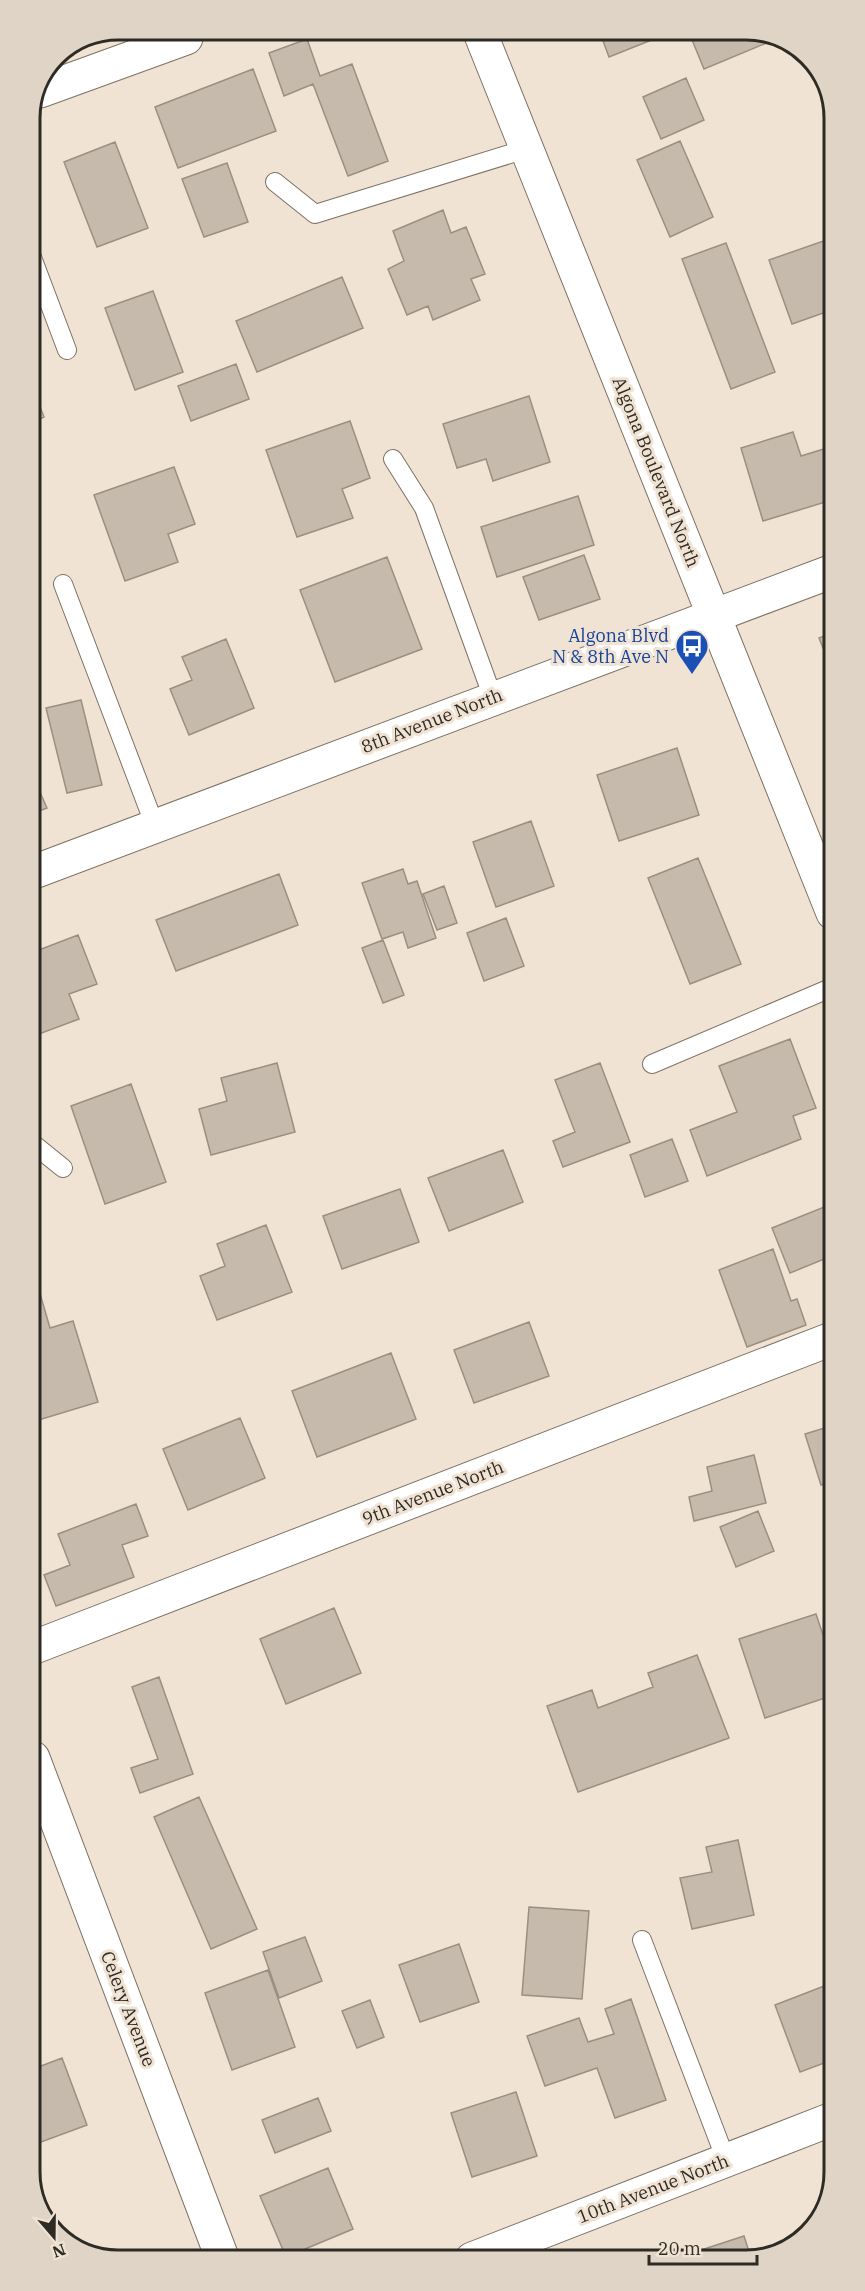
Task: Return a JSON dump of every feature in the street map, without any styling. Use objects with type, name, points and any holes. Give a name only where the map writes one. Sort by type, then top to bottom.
[{"type":"street","points":[[47,88],[180,40]]},
{"type":"street","name":"Algona Boulevard North","points":[[483,41],[824,890]]},
{"type":"street","name":"8th Avenue North","points":[[41,869],[824,574]]},
{"type":"street","name":"9th Avenue North","points":[[40,1645],[824,1342]]},
{"type":"street","name":"Celery Avenue","points":[[40,1777],[219,2250]]},
{"type":"street","name":"10th Avenue North","points":[[495,2250],[824,2122]]},
{"type":"lane","points":[[275,182],[315,214],[526,149]]},
{"type":"lane","points":[[41,281],[67,351]]},
{"type":"lane","points":[[393,459],[424,508],[493,698]]},
{"type":"lane","points":[[63,584],[155,826]]},
{"type":"lane","points":[[652,1064],[824,991]]},
{"type":"lane","points":[[40,1150],[63,1168]]},
{"type":"lane","points":[[642,1941],[726,2160]]},
{"type":"building","points":[[307,40],[320,76],[352,64],[388,161],[348,176],[313,84],[284,96],[269,53]]},
{"type":"building","points":[[603,41],[649,41],[609,57]]},
{"type":"building","points":[[692,41],[751,41],[766,43],[704,69]]},
{"type":"building","points":[[253,69],[276,131],[178,168],[155,107]]},
{"type":"building","points":[[686,78],[704,120],[661,139],[643,97]]},
{"type":"building","points":[[680,141],[713,217],[670,237],[637,160]]},
{"type":"building","points":[[115,142],[148,228],[97,247],[64,162]]},
{"type":"building","points":[[227,163],[248,222],[204,237],[182,179]]},
{"type":"building","points":[[443,210],[451,233],[466,227],[485,274],[471,279],[480,300],[433,320],[428,306],[407,315],[388,269],[404,261],[393,231]]},
{"type":"building","points":[[824,241],[824,313],[792,324],[769,260]]},
{"type":"building","points":[[726,243],[775,372],[731,389],[682,259]]},
{"type":"building","points":[[342,277],[363,328],[257,372],[236,321]]},
{"type":"building","points":[[153,291],[183,372],[135,390],[105,308]]},
{"type":"building","points":[[236,364],[249,399],[191,421],[178,386]]},
{"type":"building","points":[[529,396],[550,462],[493,481],[486,459],[457,468],[443,424]]},
{"type":"building","points":[[350,421],[370,478],[342,489],[353,518],[297,537],[266,450]]},
{"type":"building","points":[[793,432],[801,456],[824,449],[824,502],[763,521],[741,448]]},
{"type":"building","points":[[174,467],[195,524],[168,534],[178,562],[125,581],[94,495]]},
{"type":"building","points":[[578,496],[594,545],[497,577],[481,527]]},
{"type":"building","points":[[584,555],[600,599],[539,620],[523,577]]},
{"type":"building","points":[[387,557],[422,649],[335,682],[300,590]]},
{"type":"building","points":[[824,636],[824,650],[819,638]]},
{"type":"building","points":[[226,639],[254,708],[189,735],[170,689],[192,680],[182,657]]},
{"type":"building","points":[[81,700],[102,785],[67,793],[46,708]]},
{"type":"building","points":[[677,748],[699,815],[619,841],[597,775]]},
{"type":"building","points":[[41,794],[47,808],[41,810]]},
{"type":"building","points":[[531,821],[554,886],[496,907],[473,842]]},
{"type":"building","points":[[698,858],[741,964],[690,984],[648,878]]},
{"type":"building","points":[[403,869],[408,884],[417,881],[436,938],[408,948],[403,932],[382,939],[362,883]]},
{"type":"building","points":[[279,874],[298,925],[176,971],[156,920]]},
{"type":"building","points":[[444,886],[457,923],[437,930],[423,894]]},
{"type":"building","points":[[506,918],[524,966],[484,981],[467,933]]},
{"type":"building","points":[[78,935],[97,984],[69,994],[79,1019],[41,1033],[41,949]]},
{"type":"building","points":[[383,940],[404,995],[383,1003],[362,948]]},
{"type":"building","points":[[790,1039],[816,1108],[793,1116],[801,1139],[707,1176],[690,1130],[737,1112],[719,1066]]},
{"type":"building","points":[[277,1063],[295,1132],[211,1155],[199,1109],[227,1101],[221,1078]]},
{"type":"building","points":[[600,1063],[630,1142],[563,1167],[553,1141],[575,1132],[555,1080]]},
{"type":"building","points":[[131,1084],[166,1182],[105,1204],[71,1106]]},
{"type":"building","points":[[672,1139],[688,1181],[645,1197],[630,1155]]},
{"type":"building","points":[[503,1150],[523,1202],[449,1231],[428,1178]]},
{"type":"building","points":[[400,1189],[419,1242],[342,1269],[323,1216]]},
{"type":"building","points":[[824,1207],[824,1259],[790,1273],[772,1228]]},
{"type":"building","points":[[266,1225],[292,1292],[217,1320],[200,1276],[225,1266],[217,1244]]},
{"type":"building","points":[[773,1249],[791,1301],[797,1299],[806,1325],[747,1347],[719,1270]]},
{"type":"building","points":[[40,1295],[50,1328],[73,1321],[98,1402],[40,1419]]},
{"type":"building","points":[[529,1322],[549,1376],[474,1403],[454,1350]]},
{"type":"building","points":[[391,1353],[416,1419],[317,1457],[292,1391]]},
{"type":"building","points":[[240,1418],[265,1478],[188,1510],[163,1449]]},
{"type":"building","points":[[824,1428],[824,1484],[821,1485],[805,1434]]},
{"type":"building","points":[[754,1455],[766,1503],[694,1521],[689,1497],[712,1491],[707,1467]]},
{"type":"building","points":[[136,1504],[148,1536],[122,1545],[134,1577],[56,1606],[44,1575],[70,1565],[58,1534]]},
{"type":"building","points":[[758,1511],[774,1551],[736,1567],[720,1527]]},
{"type":"building","points":[[334,1608],[361,1673],[286,1704],[260,1639]]},
{"type":"building","points":[[816,1614],[824,1638],[824,1698],[765,1718],[739,1639]]},
{"type":"building","points":[[697,1655],[729,1738],[578,1792],[547,1706],[592,1690],[598,1708],[653,1687],[648,1673]]},
{"type":"building","points":[[159,1677],[193,1774],[140,1793],[131,1768],[158,1759],[132,1687]]},
{"type":"building","points":[[199,1797],[257,1929],[211,1949],[154,1817]]},
{"type":"building","points":[[738,1840],[754,1915],[692,1929],[680,1878],[712,1872],[706,1847]]},
{"type":"building","points":[[529,1907],[589,1911],[582,1999],[522,1995]]},
{"type":"building","points":[[305,1937],[322,1981],[279,1998],[263,1952]]},
{"type":"building","points":[[459,1944],[479,2002],[420,2022],[399,1965]]},
{"type":"building","points":[[268,1970],[295,2047],[232,2070],[205,1993]]},
{"type":"building","points":[[824,1986],[824,2063],[800,2072],[775,2005]]},
{"type":"building","points":[[631,1999],[666,2100],[615,2118],[597,2068],[545,2086],[527,2036],[579,2018],[588,2042],[614,2034],[605,2009]]},
{"type":"building","points":[[370,2000],[384,2037],[357,2048],[342,2011]]},
{"type":"building","points":[[62,2058],[87,2125],[40,2142],[40,2066]]},
{"type":"building","points":[[516,2092],[537,2156],[472,2177],[451,2113]]},
{"type":"building","points":[[318,2098],[331,2131],[275,2153],[262,2120]]},
{"type":"building","points":[[328,2168],[353,2229],[303,2250],[283,2250],[260,2196]]},
{"type":"building","points":[[744,2236],[748,2250],[746,2250],[701,2250]]},
{"type":"place","name":"Algona Blvd N & 8th Ave N","points":[[692,675]]}]
